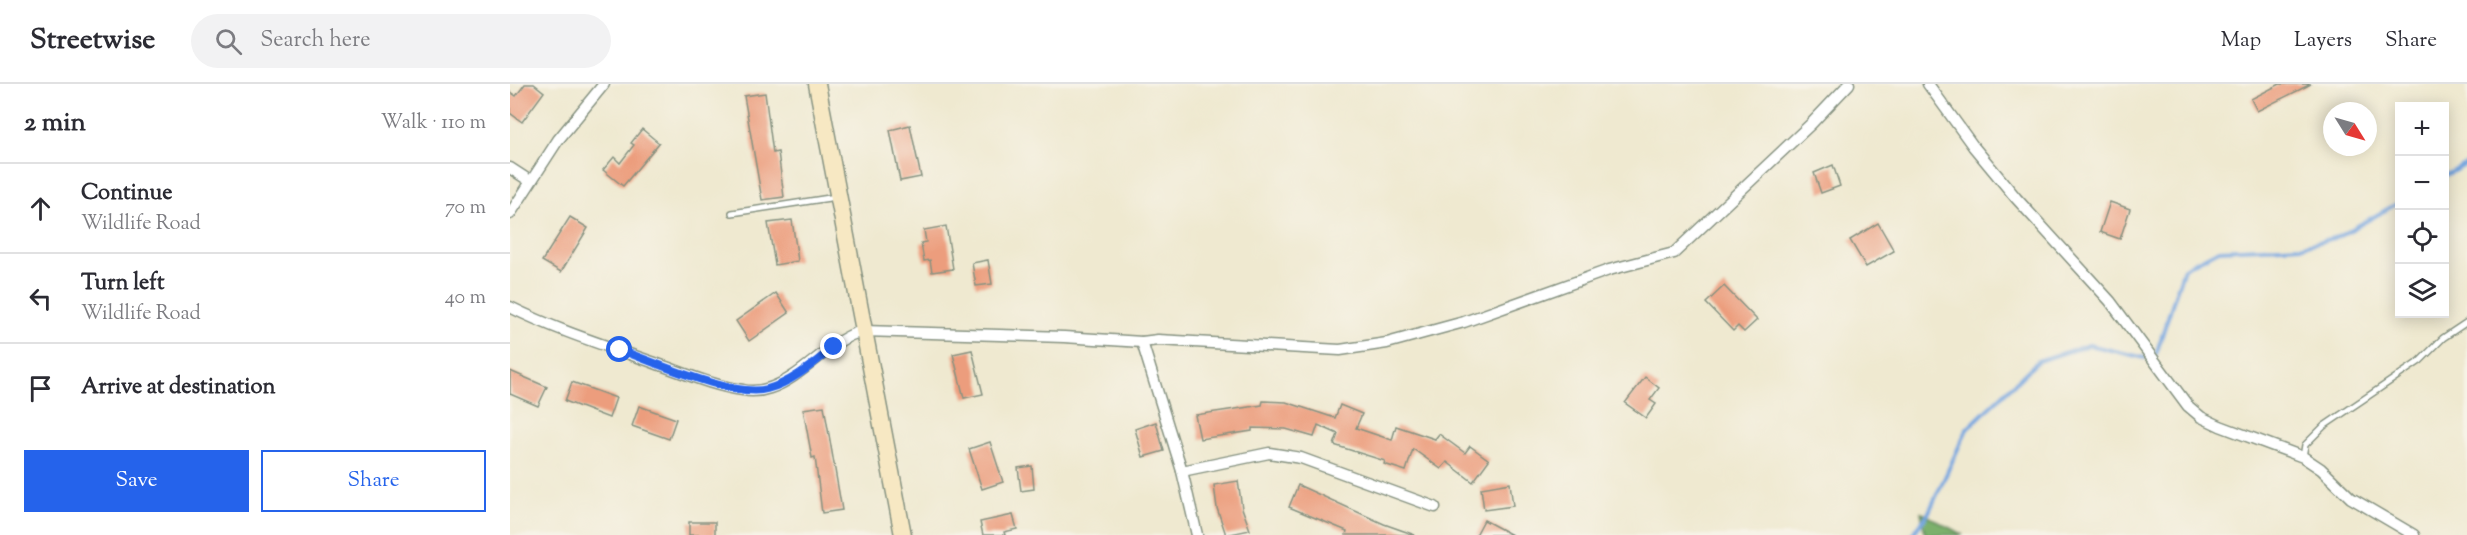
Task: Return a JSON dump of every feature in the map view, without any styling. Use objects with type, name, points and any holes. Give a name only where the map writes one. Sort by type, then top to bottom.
[{"type":"main road","points":[[817,84],[903,535]]},
{"type":"street","points":[[510,214],[558,140],[604,84]]},
{"type":"street","points":[[510,307],[559,328],[715,383],[758,391],[778,386],[802,372],[851,335],[863,331],[1064,337],[1142,342],[1158,340],[1340,350],[1387,343],[1464,322],[1609,270],[1674,253],[1811,124],[1849,84]]},
{"type":"street","points":[[1928,84],[1973,146],[2016,198],[2110,301],[2188,406],[2201,417],[2220,426],[2303,457],[2321,469],[2351,498],[2414,535]]},
{"type":"street","points":[[510,168],[530,181]]},
{"type":"street","points":[[1142,342],[1182,471],[1197,535]]},
{"type":"street","points":[[1182,471],[1269,453],[1300,458],[1435,507]]},
{"type":"lane","points":[[732,213],[837,197]]},
{"type":"lane","points":[[2303,457],[2305,445],[2324,426],[2420,361],[2443,338],[2467,322]]},
{"type":"green space","points":[[1921,512],[1963,535],[1925,535]]},
{"type":"building","points":[[525,84],[534,84],[544,92],[522,122],[510,113],[510,92],[516,96]]},
{"type":"building","points":[[2280,84],[2311,84],[2257,111],[2251,99]]},
{"type":"building","points":[[765,93],[773,153],[778,152],[784,197],[762,200],[744,96]]},
{"type":"building","points":[[910,125],[921,177],[900,181],[890,130]]},
{"type":"building","points":[[642,129],[659,143],[623,186],[603,170],[614,157],[620,163],[634,145],[631,143]]},
{"type":"building","points":[[1833,165],[1840,186],[1821,193],[1814,173]]},
{"type":"building","points":[[2110,202],[2130,209],[2120,239],[2100,232]]},
{"type":"building","points":[[570,217],[588,228],[561,272],[542,261]]},
{"type":"building","points":[[792,220],[798,261],[775,265],[768,223]]},
{"type":"building","points":[[1878,223],[1894,251],[1866,267],[1850,240]]},
{"type":"building","points":[[946,226],[953,269],[932,272],[930,260],[924,261],[921,243],[926,242],[924,230]]},
{"type":"building","points":[[988,260],[992,284],[976,286],[972,263]]},
{"type":"building","points":[[1724,286],[1757,320],[1744,332],[1738,326],[1733,331],[1706,303]]},
{"type":"building","points":[[776,293],[789,313],[749,341],[736,321]]},
{"type":"building","points":[[972,350],[983,394],[964,398],[953,354]]},
{"type":"building","points":[[510,371],[547,387],[538,406],[510,394]]},
{"type":"building","points":[[1645,377],[1659,388],[1650,400],[1656,404],[1646,418],[1625,403]]},
{"type":"building","points":[[572,382],[616,398],[609,418],[565,401]]},
{"type":"building","points":[[1263,401],[1286,402],[1335,418],[1340,405],[1362,414],[1356,428],[1392,440],[1396,426],[1435,439],[1439,434],[1465,453],[1470,446],[1489,460],[1473,482],[1447,462],[1441,469],[1413,449],[1406,471],[1384,464],[1385,461],[1334,445],[1338,434],[1318,425],[1314,437],[1286,429],[1252,428],[1252,431],[1200,439],[1195,415],[1262,405]]},
{"type":"building","points":[[639,406],[676,419],[669,439],[632,426]]},
{"type":"building","points":[[824,406],[842,510],[822,513],[815,457],[812,458],[803,409]]},
{"type":"building","points":[[1156,422],[1164,451],[1143,457],[1135,429]]},
{"type":"building","points":[[990,442],[1003,482],[982,489],[969,449]]},
{"type":"building","points":[[1032,466],[1034,489],[1021,491],[1018,468]]},
{"type":"building","points":[[1238,481],[1242,508],[1250,530],[1226,535],[1217,508],[1214,485]]},
{"type":"building","points":[[1510,483],[1513,506],[1484,510],[1481,488]]},
{"type":"building","points":[[1298,485],[1384,524],[1415,535],[1346,535],[1347,531],[1289,507]]},
{"type":"building","points":[[1013,515],[1017,529],[1004,532],[1005,535],[983,535],[980,522]]},
{"type":"building","points":[[1484,520],[1512,535],[1476,535]]},
{"type":"building","points":[[689,522],[715,522],[715,535],[689,535]]},
{"type":"waterway","points":[[2449,173],[2467,164]]},
{"type":"waterway","points":[[2156,354],[2184,268],[2219,250],[2303,246],[2338,237],[2395,205]]},
{"type":"waterway","points":[[1912,535],[1928,514],[1967,429],[2038,361],[2089,345],[2145,358]]},
{"type":"route","points":[[620,350],[715,383],[758,391],[778,386],[802,372],[834,347]]}]
